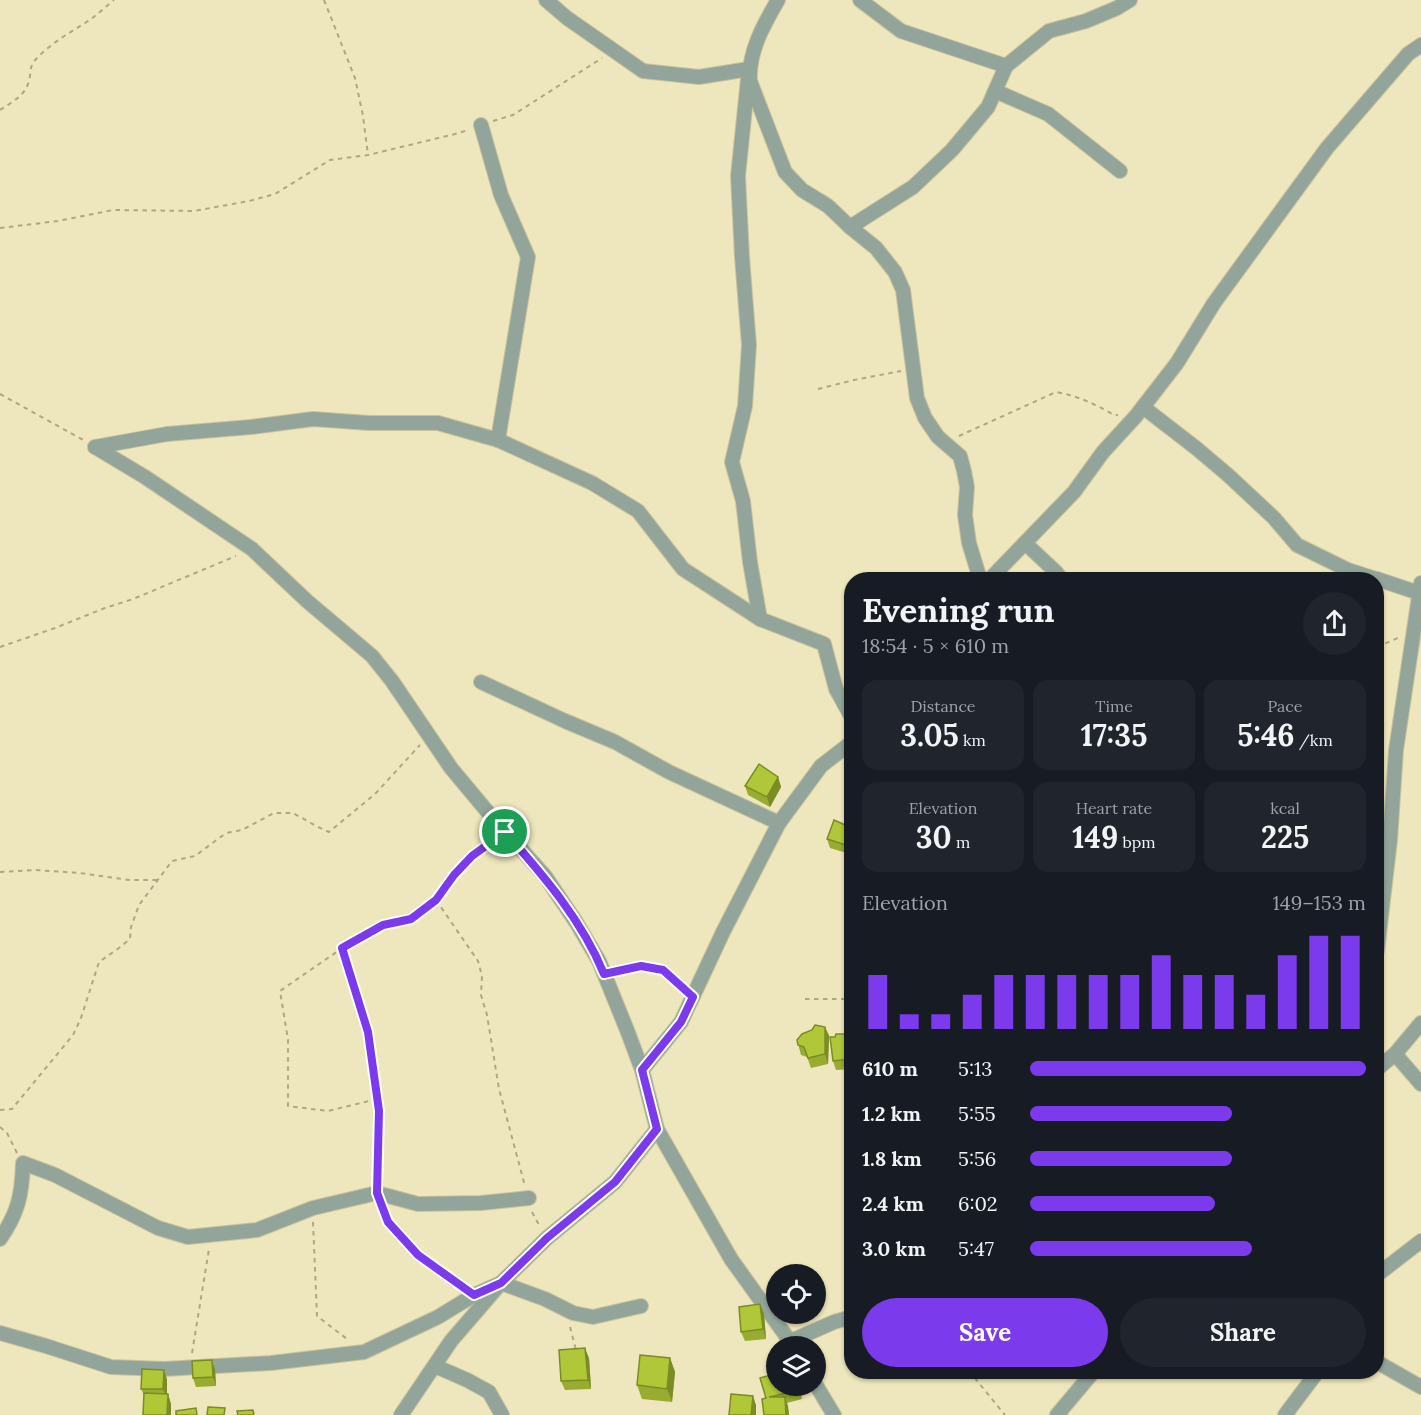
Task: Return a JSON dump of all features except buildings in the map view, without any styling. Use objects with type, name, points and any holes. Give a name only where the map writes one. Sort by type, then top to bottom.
[{"type":"street","points":[[546,0],[567,18],[643,71],[699,77],[749,69]]},
{"type":"street","points":[[760,619],[743,501],[732,462],[745,406],[749,345],[738,176],[749,69],[763,27],[778,0]]},
{"type":"street","points":[[860,0],[902,31],[1006,66]]},
{"type":"street","points":[[850,227],[913,187],[952,150],[988,107],[1006,66],[1049,32],[1086,21],[1130,0]]},
{"type":"street","points":[[997,572],[1074,492],[1103,452],[1139,412],[1177,363],[1214,303],[1328,148],[1408,54],[1421,45]]},
{"type":"street","points":[[749,69],[750,81],[785,172],[802,190],[828,206],[876,248],[895,272],[903,290],[917,398],[925,418],[938,437],[960,456],[967,487],[965,515],[969,543],[978,572]]},
{"type":"street","points":[[995,91],[1048,114],[1120,171]]},
{"type":"street","points":[[481,125],[501,195],[528,257],[498,440]]},
{"type":"street","points":[[1139,412],[1196,448],[1274,518],[1298,545],[1354,572]]},
{"type":"street","points":[[95,447],[167,434],[313,419],[369,423],[438,423],[498,440],[592,483],[638,511],[683,569],[760,619],[824,644],[836,689],[844,704]]},
{"type":"street","points":[[95,447],[145,477],[252,549],[307,601],[372,656],[393,681],[451,768],[544,876],[570,912],[599,961],[627,1029],[642,1070],[657,1129],[731,1259],[786,1336]]},
{"type":"street","points":[[1025,543],[1056,572]]},
{"type":"street","points":[[1384,581],[1420,588],[1396,750],[1384,891]]},
{"type":"street","points":[[481,682],[615,742],[669,772],[779,823]]},
{"type":"street","points":[[642,1070],[681,1022],[723,932],[779,823],[821,766],[844,748]]},
{"type":"street","points":[[1384,1063],[1395,1054],[1421,1023]]},
{"type":"street","points":[[1395,1054],[1421,1084]]},
{"type":"street","points":[[401,1415],[451,1341],[501,1283],[547,1238],[615,1182],[657,1129]]},
{"type":"street","points":[[0,1239],[16,1212],[22,1186],[23,1163],[55,1174],[158,1228],[188,1237],[257,1230],[313,1208],[377,1193],[418,1204],[481,1203],[529,1198]]},
{"type":"street","points":[[1384,1270],[1421,1241]]},
{"type":"street","points":[[0,1333],[111,1367],[164,1369],[271,1363],[364,1352],[438,1317],[474,1295],[501,1283],[573,1312],[593,1317],[641,1306]]},
{"type":"street","points":[[807,1336],[844,1319]]},
{"type":"street","points":[[435,1366],[489,1392],[502,1415]]},
{"type":"street","points":[[1384,1366],[1421,1387]]},
{"type":"street","points":[[1058,1415],[1087,1379]]},
{"type":"street","points":[[1285,1415],[1312,1379]]},
{"type":"street","points":[[823,1396],[834,1415]]},
{"type":"path","points":[[0,110],[20,98],[29,81],[32,65],[39,56],[114,0]]},
{"type":"path","points":[[324,0],[355,78],[368,155]]},
{"type":"path","points":[[0,228],[58,221],[113,210],[194,211],[275,194],[330,160],[368,155],[454,134],[513,115],[615,50]]},
{"type":"path","points":[[818,389],[913,368]]},
{"type":"path","points":[[945,443],[1056,392],[1072,394],[1114,415],[1139,412]]},
{"type":"path","points":[[0,394],[95,447]]},
{"type":"path","points":[[0,647],[133,599],[252,549]]},
{"type":"path","points":[[1384,644],[1413,631]]},
{"type":"path","points":[[0,1110],[12,1109],[73,1035],[81,1018],[99,962],[130,939],[131,927],[139,905],[172,861],[195,856],[226,833],[242,830],[274,813],[293,813],[329,832],[375,794],[428,736]]},
{"type":"path","points":[[377,1099],[328,1111],[288,1106],[288,1040],[280,991],[342,948],[383,925],[411,919],[436,900],[454,875],[472,856],[505,832]]},
{"type":"path","points":[[0,872],[35,870],[129,880],[159,880]]},
{"type":"path","points":[[436,900],[478,961],[499,1089],[534,1216],[547,1238]]},
{"type":"path","points":[[342,948],[368,1032],[379,1111],[377,1193],[388,1222],[418,1255],[474,1295]]},
{"type":"path","points":[[604,974],[641,966],[663,970],[693,997]]},
{"type":"path","points":[[805,999],[844,999]]},
{"type":"path","points":[[0,1127],[7,1133],[23,1163]]},
{"type":"path","points":[[313,1208],[317,1316],[364,1352]]},
{"type":"path","points":[[189,1367],[210,1244]]},
{"type":"path","points":[[562,1307],[570,1324],[577,1354]]},
{"type":"path","points":[[976,1379],[1005,1415]]},
{"type":"route","points":[[505,832],[544,876],[576,922],[604,974],[641,966],[663,970],[693,997],[681,1022],[642,1070],[657,1129],[615,1182],[547,1238],[501,1283],[474,1295],[418,1255],[388,1222],[377,1193],[379,1111],[368,1032],[342,948],[383,925],[411,919],[436,900],[454,875],[472,856],[505,832]]}]
